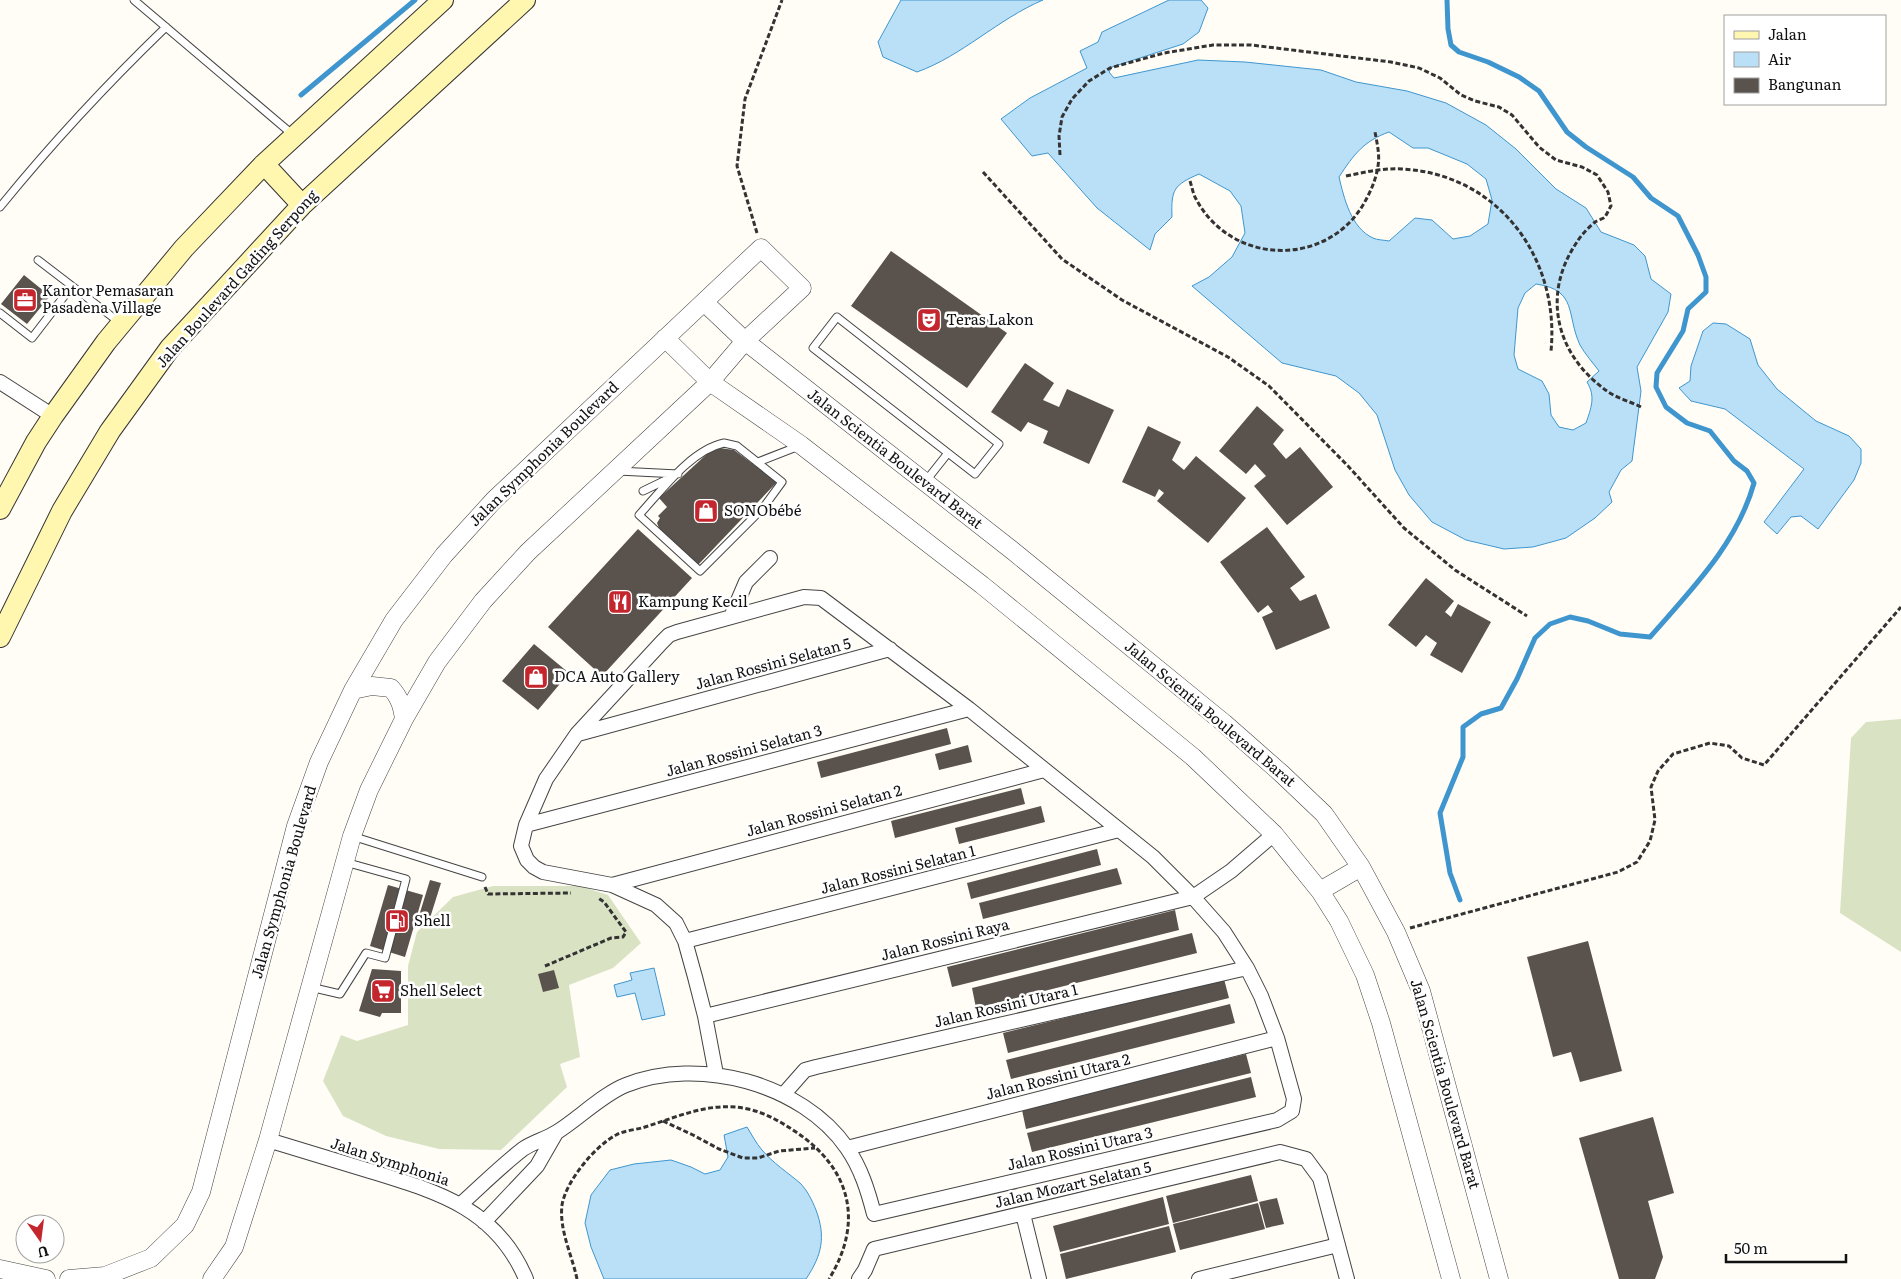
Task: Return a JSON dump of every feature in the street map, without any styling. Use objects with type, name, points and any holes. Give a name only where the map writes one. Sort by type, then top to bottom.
[{"type":"main road","name":"Jalan Boulevard Gading Serpong","points":[[0,637],[62,512],[110,431],[170,348],[302,205],[525,0]]},
{"type":"main road","points":[[0,509],[36,442],[53,416],[121,324],[184,248],[264,164],[435,4]]},
{"type":"main road","points":[[264,164],[302,205]]},
{"type":"street","name":"Jalan Symphonia Boulevard","points":[[69,1279],[105,1276],[151,1258],[185,1225],[202,1192],[296,826],[319,762],[354,690],[394,620],[444,555],[494,500],[761,248]]},
{"type":"street","points":[[212,1279],[234,1247],[268,1140],[352,836],[369,790],[404,720],[437,662],[483,601],[528,552],[710,382],[745,341],[802,288],[761,248]]},
{"type":"street","name":"Jalan Scientia Boulevard Barat","points":[[704,302],[745,341],[1013,551],[1216,716],[1324,814],[1361,867],[1396,932],[1421,991],[1499,1279]]},
{"type":"street","points":[[665,338],[710,382],[801,446],[982,585],[1193,757],[1274,834],[1320,891],[1339,921],[1365,976],[1381,1022],[1451,1279]]},
{"type":"street","points":[[0,382],[53,416]]},
{"type":"street","points":[[731,617],[746,582],[770,558]]},
{"type":"street","points":[[716,1074],[705,1016],[685,941],[676,924],[656,905],[612,885],[543,872],[527,860],[521,846],[526,825],[546,779],[577,734],[669,636],[731,617],[814,596],[821,598],[969,709],[1153,857],[1193,897],[1224,932],[1247,968],[1261,996],[1277,1038]]},
{"type":"street","name":"Jalan Rossini Selatan 5","points":[[577,734],[890,649]]},
{"type":"street","points":[[354,690],[372,686],[391,688],[398,695],[401,702],[404,720]]},
{"type":"street","name":"Jalan Rossini Selatan 3","points":[[526,825],[969,709]]},
{"type":"street","name":"Jalan Rossini Selatan 2","points":[[612,885],[1044,770]]},
{"type":"street","name":"Jalan Rossini Selatan 1","points":[[685,941],[1119,830]]},
{"type":"street","points":[[1193,897],[1231,871],[1274,834]]},
{"type":"street","points":[[1320,891],[1361,867]]},
{"type":"street","name":"Jalan Rossini Raya","points":[[705,1016],[1193,897]]},
{"type":"street","name":"Jalan Rossini Utara 1","points":[[784,1095],[805,1070],[816,1066],[1247,968]]},
{"type":"street","name":"Jalan Rossini Utara 3","points":[[847,1148],[861,1173],[874,1214],[1277,1120],[1292,1111],[1294,1099],[1277,1038]]},
{"type":"street","name":"Jalan Rossini Utara 2","points":[[847,1148],[1277,1038]]},
{"type":"street","points":[[461,1204],[524,1148],[556,1133],[624,1086],[660,1075],[684,1073],[716,1074],[745,1081],[784,1095],[825,1122],[847,1148]]},
{"type":"street","points":[[484,1222],[538,1166],[556,1133]]},
{"type":"street","name":"Jalan Symphonia","points":[[268,1140],[432,1190],[461,1204],[504,1240],[520,1264],[526,1279]]},
{"type":"street","name":"Jalan Mozart Selatan 5","points":[[859,1279],[874,1249],[1280,1152],[1306,1160],[1320,1178],[1338,1245]]},
{"type":"street","points":[[1023,1214],[1039,1279]]},
{"type":"street","points":[[1199,1279],[1338,1245],[1347,1279]]},
{"type":"street","points":[[0,1268],[15,1276],[46,1279]]},
{"type":"lane","points":[[134,0],[295,136]]},
{"type":"lane","points":[[0,207],[38,160],[110,81],[166,27]]},
{"type":"lane","points":[[38,260],[121,324]]},
{"type":"lane","points":[[0,313],[32,338],[72,286]]},
{"type":"lane","points":[[837,317],[999,444],[975,474],[948,453],[813,348],[837,317]]},
{"type":"lane","points":[[724,443],[737,446],[758,462],[782,482],[763,508],[700,571],[639,515],[697,455],[713,445],[724,443]]},
{"type":"lane","points":[[758,462],[801,446]]},
{"type":"lane","points":[[925,482],[948,453]]},
{"type":"lane","points":[[614,471],[678,474]]},
{"type":"lane","points":[[643,490],[678,474]]},
{"type":"lane","points":[[352,836],[482,877]]},
{"type":"lane","points":[[310,987],[340,994],[366,953],[385,958],[406,879],[345,862]]},
{"type":"path","points":[[761,248],[738,166],[746,99],[782,0]]},
{"type":"path","points":[[1060,155],[1059,136],[1062,117],[1072,99],[1089,81],[1110,68],[1164,53],[1213,45],[1251,45],[1391,62],[1419,68],[1440,78],[1461,95],[1475,101],[1499,107],[1512,115],[1538,147],[1556,160],[1582,167],[1597,175],[1608,192],[1611,206],[1605,218],[1594,223],[1578,241],[1566,262],[1557,291],[1557,312],[1562,334],[1572,357],[1587,375],[1604,390],[1641,407]]},
{"type":"path","points":[[1190,181],[1196,199],[1209,217],[1225,233],[1244,243],[1264,250],[1290,251],[1313,246],[1336,235],[1350,224],[1370,193],[1378,166],[1378,146],[1375,132]]},
{"type":"path","points":[[1346,176],[1376,170],[1413,171],[1432,174],[1463,185],[1482,196],[1504,214],[1521,234],[1535,256],[1545,281],[1551,311],[1551,352]]},
{"type":"path","points":[[983,172],[1062,259],[1122,300],[1228,357],[1269,386],[1348,466],[1404,528],[1455,570],[1527,616]]},
{"type":"path","points":[[1551,311],[1557,312]]},
{"type":"path","points":[[1396,932],[1618,872],[1637,862],[1650,841],[1655,820],[1651,787],[1658,771],[1673,754],[1710,743],[1729,746],[1742,758],[1764,765],[1901,607]]},
{"type":"path","points":[[482,877],[488,894],[572,893]]},
{"type":"path","points":[[545,966],[611,938],[623,937],[626,932],[604,902],[597,897]]},
{"type":"path","points":[[577,1279],[561,1219],[562,1204],[567,1188],[584,1165],[605,1142],[618,1133],[643,1128],[697,1109],[724,1106],[749,1109],[776,1119],[802,1136],[826,1157],[839,1179],[847,1200],[849,1218],[847,1242],[837,1266],[829,1279]]},
{"type":"path","points":[[662,1121],[719,1149],[743,1158],[758,1158],[779,1151],[815,1148]]},
{"type":"green space","points":[[1901,719],[1901,952],[1840,913],[1851,738],[1866,722]]},
{"type":"green space","points":[[493,886],[580,886],[608,895],[641,943],[613,968],[569,985],[580,1057],[560,1064],[567,1087],[501,1150],[439,1149],[386,1136],[343,1116],[323,1081],[341,1035],[357,1041],[408,1025],[408,966],[417,932],[453,897]]},
{"type":"water","points":[[901,0],[1043,0],[1011,17],[949,57],[917,72],[883,57],[878,42]]},
{"type":"water","points":[[1169,0],[1201,0],[1208,8],[1199,32],[1183,44],[1112,67],[1109,72],[1114,78],[1198,60],[1245,62],[1321,70],[1356,82],[1407,91],[1446,103],[1486,125],[1516,149],[1556,189],[1586,208],[1601,232],[1634,245],[1645,256],[1651,279],[1671,294],[1668,312],[1637,367],[1641,391],[1632,461],[1621,470],[1609,492],[1612,502],[1595,518],[1566,538],[1533,547],[1504,549],[1466,540],[1432,522],[1409,495],[1395,470],[1377,415],[1359,393],[1336,376],[1282,363],[1192,286],[1209,277],[1232,257],[1245,233],[1241,206],[1230,191],[1199,174],[1184,181],[1176,189],[1172,200],[1172,217],[1155,234],[1150,250],[1097,208],[1048,153],[1032,156],[1001,119],[1030,98],[1087,68],[1080,51],[1098,42],[1102,32]],"holes":[[[1389,132],[1413,148],[1428,148],[1467,164],[1486,179],[1492,200],[1488,224],[1470,236],[1453,239],[1432,220],[1415,218],[1389,241],[1375,239],[1365,233],[1350,212],[1339,177],[1360,149]],[[1536,284],[1549,287],[1559,292],[1565,298],[1580,345],[1599,371],[1587,382],[1592,398],[1586,423],[1573,430],[1559,427],[1551,415],[1549,394],[1542,381],[1518,369],[1514,355],[1518,308],[1525,293]]]},
{"type":"water","points":[[1713,323],[1726,324],[1750,339],[1758,365],[1777,389],[1816,421],[1849,436],[1861,449],[1861,463],[1854,480],[1818,529],[1801,516],[1791,517],[1777,534],[1764,522],[1804,469],[1725,409],[1691,401],[1679,388],[1690,381],[1691,366],[1703,331]]},
{"type":"water","points":[[654,968],[665,1015],[642,1020],[635,993],[617,997],[614,985],[632,980],[630,973]]},
{"type":"water","points":[[747,1127],[766,1155],[803,1186],[816,1210],[821,1229],[821,1246],[816,1262],[806,1279],[604,1279],[591,1247],[585,1223],[591,1195],[610,1170],[634,1164],[671,1160],[705,1174],[720,1170],[728,1157],[724,1135]]},
{"type":"building","name":"Teras Lakon","points":[[891,251],[1007,333],[967,388],[851,306]]},
{"type":"building","name":"Kantor Pemasaran Pasadena Village","points":[[24,275],[50,296],[27,324],[1,304]]},
{"type":"building","points":[[1025,363],[1054,383],[1043,400],[1059,407],[1067,389],[1114,410],[1089,464],[1043,443],[1048,431],[1028,422],[1021,432],[991,412]]},
{"type":"building","points":[[1257,406],[1284,430],[1273,444],[1286,459],[1300,447],[1333,487],[1287,525],[1254,486],[1266,476],[1255,464],[1246,474],[1219,451]]},
{"type":"building","points":[[1148,426],[1181,442],[1172,460],[1184,470],[1196,456],[1246,498],[1208,543],[1157,501],[1164,493],[1159,489],[1155,497],[1122,482]]},
{"type":"building","name":"SONObébé","points":[[720,448],[734,450],[777,482],[697,566],[659,528],[657,523],[660,518],[658,516],[667,507],[659,498],[708,453]]},
{"type":"building","points":[[1267,527],[1305,577],[1290,588],[1300,601],[1316,594],[1330,628],[1276,650],[1262,617],[1273,612],[1268,605],[1258,613],[1220,562]]},
{"type":"building","name":"Kampung Kecil","points":[[638,529],[692,578],[602,676],[548,627]]},
{"type":"building","points":[[1426,578],[1454,601],[1445,612],[1451,617],[1458,604],[1491,622],[1462,673],[1430,655],[1437,643],[1426,635],[1416,647],[1388,625]]},
{"type":"building","name":"DCA Auto Gallery","points":[[534,644],[569,673],[538,710],[502,681]]},
{"type":"building","points":[[947,728],[951,744],[821,778],[817,762]]},
{"type":"building","points":[[968,745],[972,762],[939,770],[935,754]]},
{"type":"building","points":[[1021,788],[1025,804],[895,838],[891,821]]},
{"type":"building","points":[[1041,806],[1045,822],[959,844],[955,828]]},
{"type":"building","points":[[1097,849],[1101,865],[971,899],[967,883]]},
{"type":"building","points":[[1117,868],[1122,884],[983,919],[979,903]]},
{"type":"building","points":[[430,880],[441,883],[430,918],[425,921],[418,919]]},
{"type":"building","name":"Shell","points":[[388,885],[423,895],[405,957],[370,946]]},
{"type":"building","points":[[1175,910],[1179,930],[952,987],[947,967]]},
{"type":"building","points":[[1192,933],[1197,953],[976,1008],[972,988]]},
{"type":"building","points":[[1588,941],[1622,1071],[1580,1082],[1571,1052],[1553,1057],[1527,957]]},
{"type":"building","name":"Shell Select","points":[[372,969],[401,971],[401,1013],[382,1013],[380,1017],[359,1011]]},
{"type":"building","points":[[554,970],[559,988],[543,992],[538,974]]},
{"type":"building","points":[[1224,979],[1229,998],[1008,1053],[1003,1033]]},
{"type":"building","points":[[1230,1004],[1235,1023],[1011,1079],[1006,1060]]},
{"type":"building","points":[[1246,1054],[1251,1073],[1026,1129],[1022,1110]]},
{"type":"building","points":[[1251,1077],[1256,1097],[1032,1152],[1027,1133]]},
{"type":"building","points":[[1653,1117],[1674,1193],[1648,1201],[1663,1257],[1655,1279],[1619,1279],[1579,1138]]},
{"type":"building","points":[[1251,1175],[1258,1201],[1173,1223],[1166,1196]]},
{"type":"building","points":[[1163,1197],[1169,1224],[1060,1252],[1053,1226]]},
{"type":"building","points":[[1277,1198],[1284,1224],[1266,1228],[1259,1202]]},
{"type":"building","points":[[1258,1203],[1265,1229],[1180,1250],[1173,1224]]},
{"type":"building","points":[[1169,1226],[1176,1252],[1066,1279],[1060,1254]]},
{"type":"waterway","points":[[301,95],[415,0]]},
{"type":"waterway","points":[[1447,0],[1448,29],[1451,45],[1459,52],[1488,62],[1519,77],[1539,91],[1567,132],[1586,147],[1633,177],[1651,198],[1678,216],[1698,255],[1706,277],[1706,292],[1688,309],[1683,331],[1657,373],[1656,387],[1666,407],[1687,423],[1710,431],[1734,461],[1747,471],[1754,483],[1746,505],[1724,546],[1696,584],[1650,637],[1620,634],[1588,621],[1570,617],[1550,624],[1535,638],[1517,679],[1501,708],[1481,714],[1463,727],[1463,757],[1440,813],[1450,873],[1460,900]]},
{"type":"place","name":"Kantor Pemasaran Pasadena Village","points":[[25,300]]},
{"type":"place","name":"Teras Lakon","points":[[929,320]]},
{"type":"place","name":"SONObébé","points":[[706,511]]},
{"type":"place","name":"Kampung Kecil","points":[[620,602]]},
{"type":"place","name":"DCA Auto Gallery","points":[[536,677]]},
{"type":"place","name":"Shell","points":[[397,921]]},
{"type":"place","name":"Shell Select","points":[[383,991]]}]
